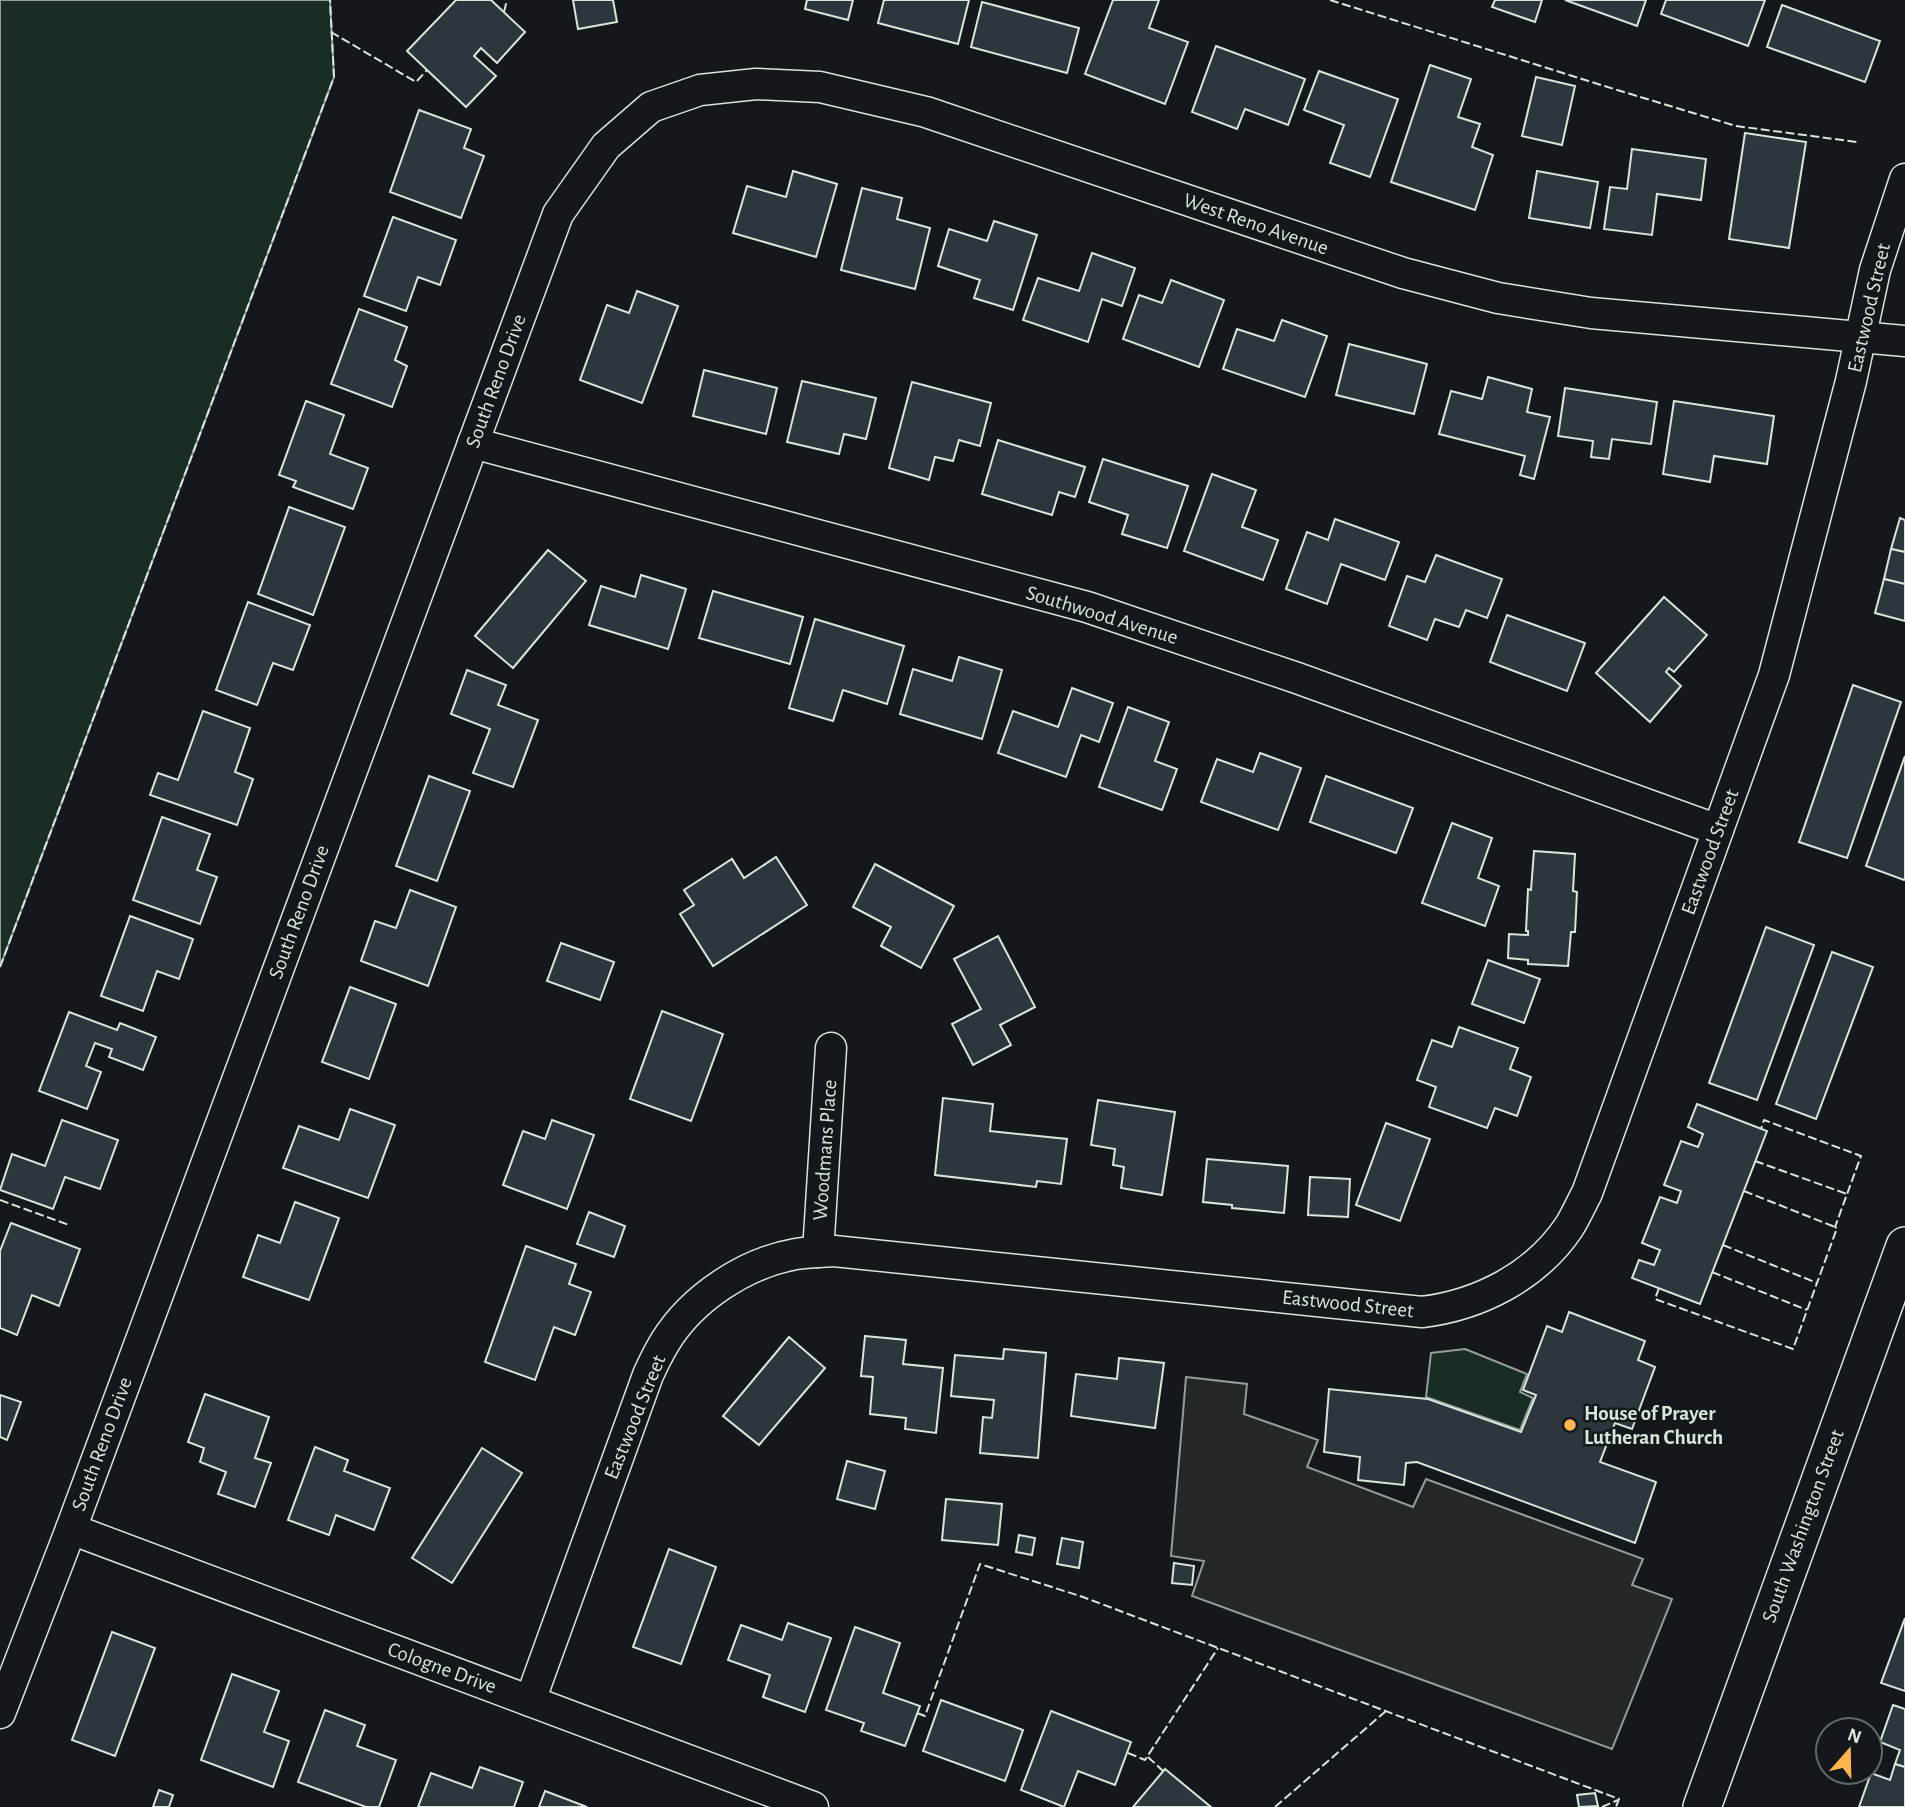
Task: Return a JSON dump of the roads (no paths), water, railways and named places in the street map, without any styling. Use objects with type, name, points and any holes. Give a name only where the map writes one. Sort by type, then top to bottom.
[{"type":"street","name":"West Reno Avenue","points":[[626,128],[651,107],[700,90],[756,84],[820,87],[926,112],[1403,273],[1498,298],[1591,313],[1905,341]]},
{"type":"street","name":"South Reno Drive","points":[[0,1713],[71,1529],[558,214],[606,146],[626,128]]},
{"type":"street","name":"Eastwood Street","points":[[530,1701],[648,1375],[666,1340],[691,1310],[722,1285],[756,1266],[794,1255],[834,1251],[1422,1312],[1479,1299],[1513,1281],[1544,1257],[1569,1227],[1587,1193],[1774,675],[1852,380],[1875,270],[1905,179]]},
{"type":"street","name":"Southwood Avenue","points":[[473,443],[1087,607],[1297,678],[1718,830]]},
{"type":"street","name":"Woodmans Place","points":[[818,1252],[831,1048]]},
{"type":"street","name":"South Washington Street","points":[[1702,1807],[1905,1246]]},
{"type":"street","name":"Cologne Drive","points":[[71,1529],[813,1807]]},
{"type":"place","name":"House of Prayer Lutheran Church","points":[[1570,1425]]}]
